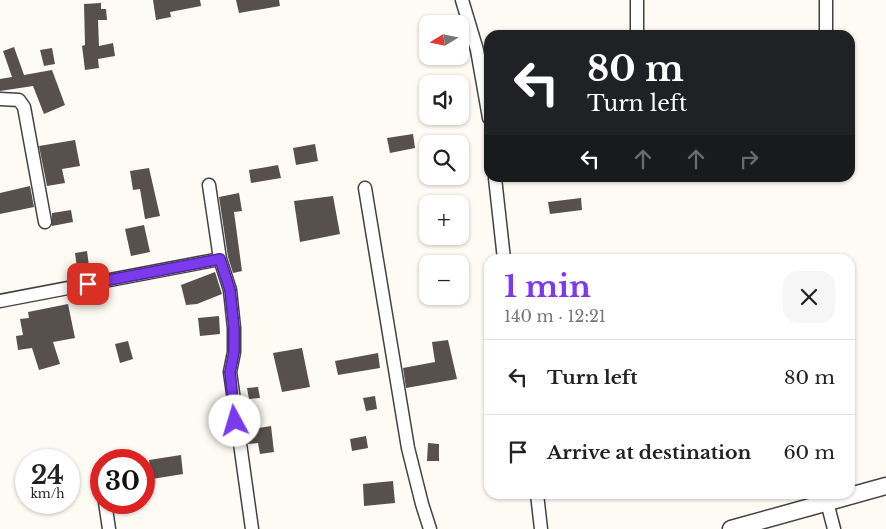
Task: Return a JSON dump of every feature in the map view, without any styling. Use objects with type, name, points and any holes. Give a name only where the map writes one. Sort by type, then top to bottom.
[{"type":"street","points":[[462,0],[477,50],[484,90]]},
{"type":"street","points":[[637,0],[637,30]]},
{"type":"street","points":[[826,0],[826,30]]},
{"type":"street","points":[[0,99],[20,100],[24,107],[45,222]]},
{"type":"street","points":[[495,182],[503,254]]},
{"type":"street","points":[[209,185],[220,259],[230,290],[234,352],[230,372],[235,421],[252,529]]},
{"type":"street","points":[[365,188],[408,448],[430,529]]},
{"type":"street","points":[[0,300],[220,259]]},
{"type":"street","points":[[855,494],[886,486]]},
{"type":"street","points":[[537,499],[541,529]]},
{"type":"street","points":[[731,529],[838,499]]},
{"type":"street","points":[[827,502],[834,529]]},
{"type":"street","points":[[107,514],[110,529]]},
{"type":"building","points":[[153,0],[200,0],[201,6],[170,12],[171,17],[156,20]]},
{"type":"building","points":[[236,0],[279,0],[280,6],[239,13]]},
{"type":"building","points":[[101,3],[101,9],[106,9],[107,20],[98,20],[99,46],[113,43],[115,56],[98,59],[99,68],[85,70],[82,46],[85,45],[84,4]]},
{"type":"building","points":[[14,47],[24,75],[52,70],[65,105],[44,114],[33,86],[0,91],[0,79],[12,77],[3,51]]},
{"type":"building","points":[[52,48],[55,64],[44,66],[40,50]]},
{"type":"building","points":[[413,134],[415,148],[390,153],[387,138]]},
{"type":"building","points":[[75,140],[80,166],[62,169],[65,183],[47,186],[39,146]]},
{"type":"building","points":[[315,144],[318,161],[296,165],[293,148]]},
{"type":"building","points":[[278,165],[281,178],[251,183],[249,170]]},
{"type":"building","points":[[149,168],[160,216],[145,219],[140,189],[133,190],[130,171]]},
{"type":"building","points":[[30,186],[34,207],[0,214],[0,193]]},
{"type":"building","points":[[239,193],[242,211],[234,212],[242,271],[233,273],[228,257],[219,197]]},
{"type":"building","points":[[333,196],[340,234],[300,242],[294,201]]},
{"type":"building","points":[[581,198],[582,210],[550,214],[548,202]]},
{"type":"building","points":[[71,210],[73,222],[52,226],[52,213]]},
{"type":"building","points":[[144,225],[150,252],[131,256],[125,229]]},
{"type":"building","points":[[87,251],[89,266],[77,268],[75,253]]},
{"type":"building","points":[[215,272],[222,294],[197,304],[186,305],[181,285]]},
{"type":"building","points":[[68,304],[75,338],[53,342],[60,364],[39,370],[32,348],[18,350],[16,336],[23,335],[20,319],[29,318],[28,312]]},
{"type":"building","points":[[219,316],[220,334],[200,336],[198,318]]},
{"type":"building","points":[[448,340],[457,379],[406,388],[403,368],[435,362],[432,342]]},
{"type":"building","points":[[128,341],[133,359],[120,363],[115,344]]},
{"type":"building","points":[[302,348],[310,387],[282,392],[273,353]]},
{"type":"building","points":[[378,353],[380,368],[338,375],[335,361]]},
{"type":"building","points":[[258,387],[260,398],[249,399],[247,388]]},
{"type":"building","points":[[375,396],[377,409],[366,411],[363,398]]},
{"type":"building","points":[[271,426],[274,452],[260,454],[258,443],[248,444],[246,430]]},
{"type":"building","points":[[366,436],[368,448],[352,451],[350,439]]},
{"type":"building","points":[[428,443],[439,444],[439,461],[427,461]]},
{"type":"building","points":[[181,455],[183,474],[155,479],[155,459]]},
{"type":"building","points":[[393,481],[395,503],[364,506],[363,484]]},
{"type":"route","points":[[88,284],[220,259],[230,290],[234,328],[234,352],[230,372],[235,421]]}]
